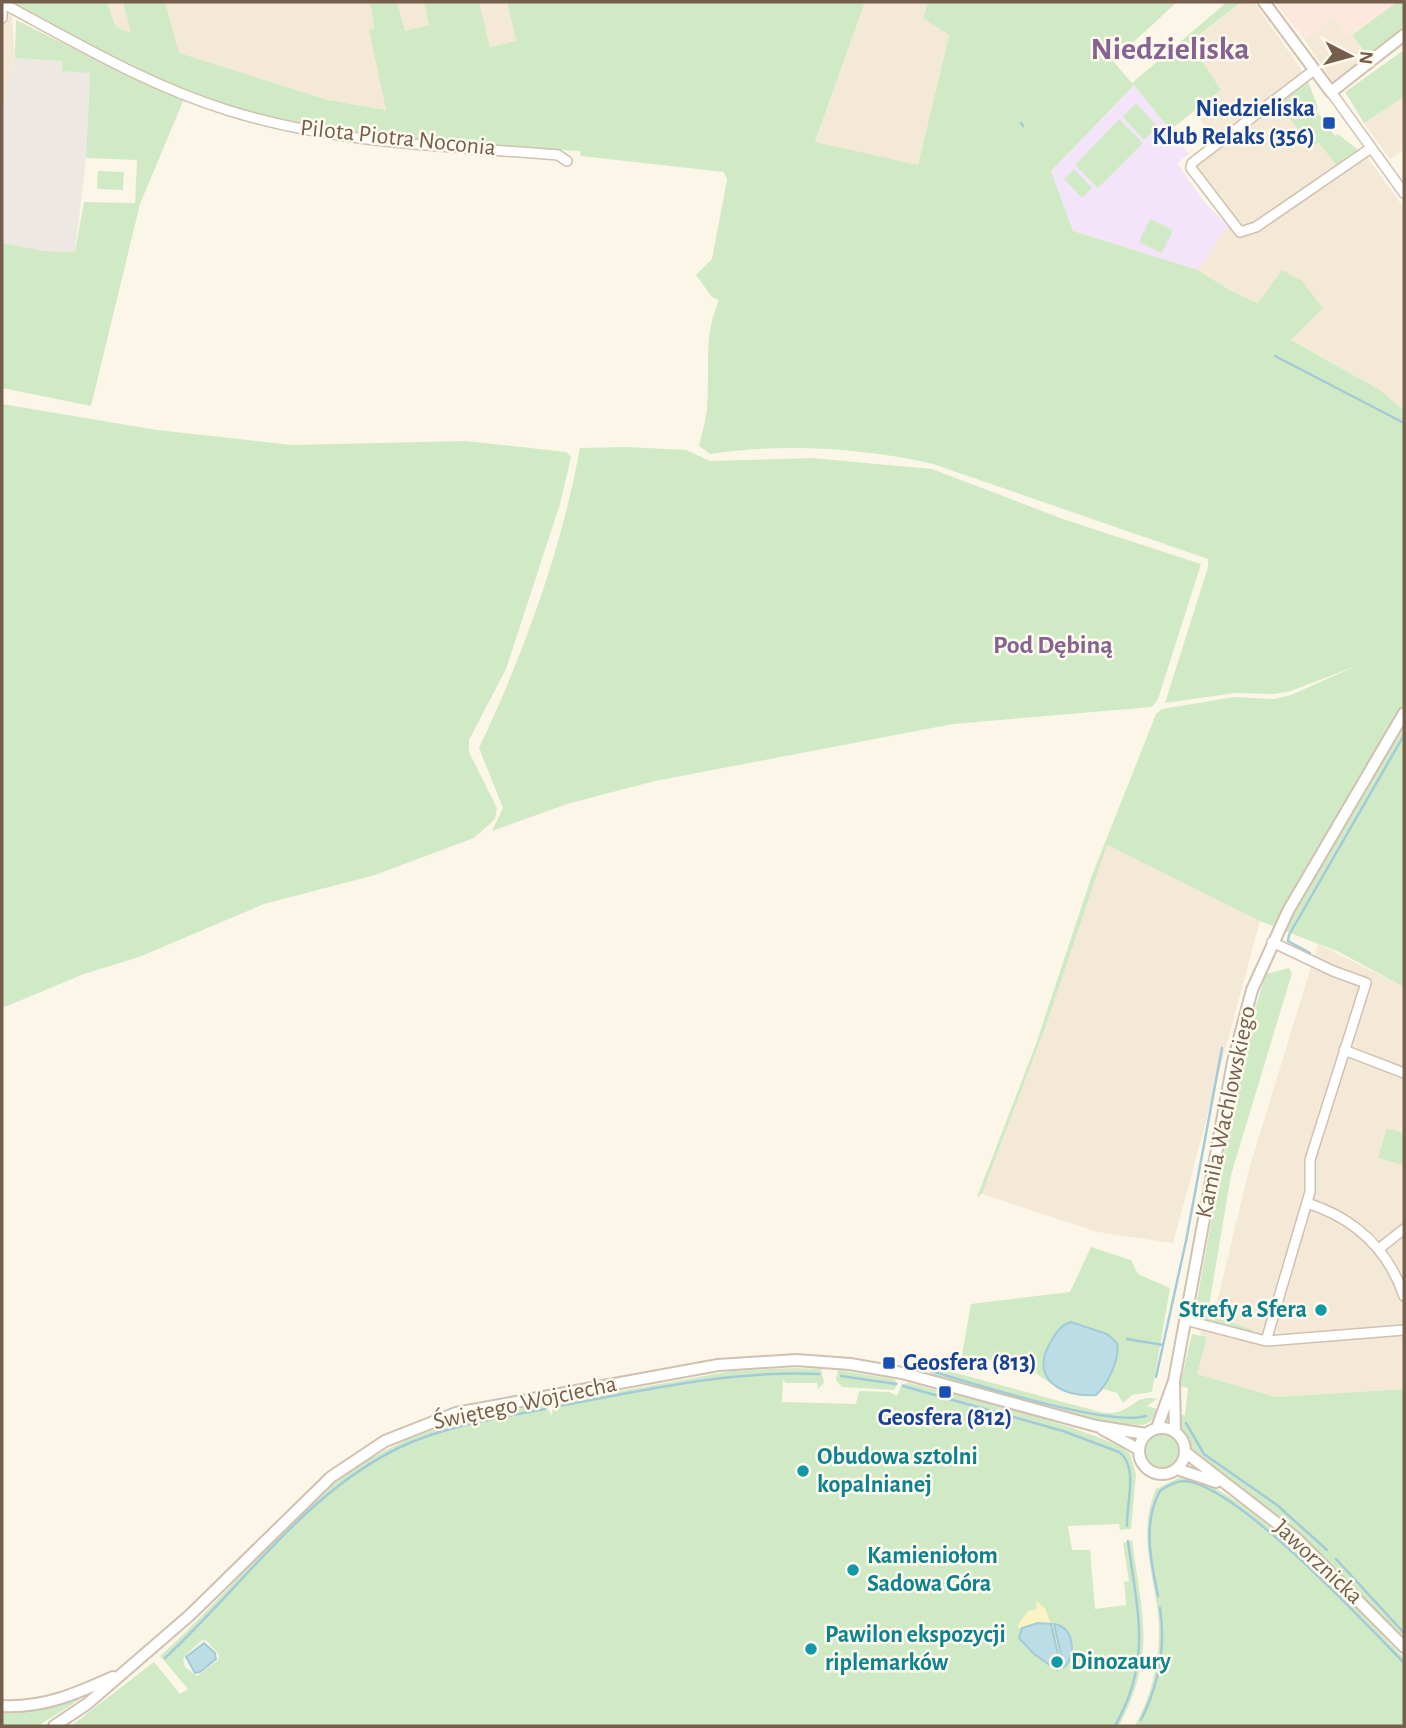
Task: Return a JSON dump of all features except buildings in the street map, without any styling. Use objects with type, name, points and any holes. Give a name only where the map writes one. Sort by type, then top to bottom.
[{"type":"street","name":"Pilota Piotra Noconia","points":[[2,2],[131,72],[227,110],[344,137],[558,155],[567,161]]},
{"type":"street","points":[[1264,2],[1404,193]]},
{"type":"street","points":[[2,9],[2,18]]},
{"type":"street","points":[[1331,92],[1404,35]]},
{"type":"street","points":[[1314,70],[1192,163],[1191,168],[1240,232],[1256,227],[1371,148]]},
{"type":"street","name":"Kamila Wachlowskiego","points":[[1157,1428],[1174,1381],[1239,1035],[1252,990],[1272,942],[1404,713]]},
{"type":"street","points":[[1266,1341],[1313,1180],[1310,1160],[1366,982],[1333,971],[1272,942]]},
{"type":"street","points":[[1344,1050],[1404,1073]]},
{"type":"street","points":[[1307,1203],[1344,1219],[1380,1248],[1404,1296]]},
{"type":"street","points":[[1380,1248],[1404,1229]]},
{"type":"street","points":[[1185,1320],[1266,1341],[1404,1330]]},
{"type":"street","name":"Świętego Wojciecha","points":[[54,1726],[125,1671],[190,1615],[331,1477],[385,1441],[456,1413],[718,1365],[796,1360],[850,1364],[902,1373],[1096,1426],[1146,1434]]},
{"type":"street","name":"Kamila Wachlowskiego","points":[[1174,1381],[1175,1432]]},
{"type":"street","name":"Świętego Wojciecha","points":[[1096,1426],[1138,1449]]},
{"type":"street","points":[[1157,1428],[1175,1432],[1182,1440],[1185,1452],[1177,1469],[1164,1475],[1152,1473],[1142,1464],[1138,1449],[1146,1434],[1157,1428]]},
{"type":"street","name":"Jaworznicka","points":[[1185,1452],[1225,1486],[1296,1538],[1404,1647]]},
{"type":"street","name":"Jaworznicka","points":[[1177,1469],[1225,1486]]},
{"type":"street","points":[[2,1706],[32,1706],[64,1699],[125,1671]]},
{"type":"shaded area","points":[[107,2],[123,2],[131,33],[116,27]]},
{"type":"shaded area","points":[[165,2],[370,2],[374,29],[370,30],[386,110],[328,100],[178,53]]},
{"type":"shaded area","points":[[397,2],[424,2],[429,25],[405,31]]},
{"type":"shaded area","points":[[479,2],[507,2],[516,41],[490,47]]},
{"type":"shaded area","points":[[865,2],[928,2],[923,18],[949,35],[918,165],[815,143]]},
{"type":"shaded area","points":[[1241,2],[1254,2],[1306,76],[1310,149],[1319,143],[1342,173],[1367,157],[1404,208],[1404,410],[1380,390],[1290,339],[1259,303],[1231,291],[1198,270],[1234,216],[1191,160],[1215,143],[1195,111],[1221,90],[1190,42]]},
{"type":"shaded area","points":[[1275,2],[1397,2],[1348,38],[1334,17],[1304,39]]},
{"type":"shaded area","points":[[2,11],[12,16],[15,58],[2,113]]},
{"type":"shaded area","points":[[1334,17],[1348,37],[1352,35],[1368,56],[1334,84],[1304,39]]},
{"type":"shaded area","points":[[15,58],[62,61],[90,73],[86,158],[75,252],[44,251],[2,243],[2,113]]},
{"type":"shaded area","points":[[1134,85],[1189,154],[1177,163],[1205,203],[1228,226],[1198,270],[1073,231],[1051,171]]},
{"type":"shaded area","points":[[1404,97],[1404,150],[1390,159],[1364,123]]},
{"type":"shaded area","points":[[1107,845],[1260,921],[1173,1243],[1098,1232],[982,1194],[1047,1023]]},
{"type":"shaded area","points":[[1318,944],[1404,987],[1404,1389],[1275,1397],[1196,1374],[1207,1338],[1200,1335],[1206,1312],[1214,1314],[1250,1166]]},
{"type":"green space","points":[[7,2],[107,2],[116,27],[131,33],[123,2],[165,2],[179,53],[328,100],[386,110],[369,30],[374,28],[370,2],[397,2],[405,31],[429,25],[424,2],[479,2],[490,47],[516,41],[507,2],[865,2],[815,142],[918,165],[949,35],[923,18],[928,2],[1177,2],[1113,61],[1132,83],[1227,2],[1241,2],[1190,42],[1221,90],[1170,130],[1134,85],[1051,171],[1073,231],[1198,270],[1231,291],[1258,303],[1282,270],[1302,281],[1323,308],[1291,340],[1380,390],[1404,410],[1404,987],[1339,952],[1260,921],[1107,845],[1047,1023],[982,1194],[977,1197],[1036,1044],[1091,878],[1156,714],[1162,709],[1234,697],[1274,699],[1291,695],[1356,666],[1291,691],[1274,694],[1235,693],[1165,703],[1208,567],[1208,559],[933,464],[879,454],[822,449],[765,449],[710,454],[699,446],[707,408],[709,340],[719,300],[712,297],[696,275],[712,259],[727,180],[724,172],[581,156],[580,151],[449,144],[361,135],[275,120],[203,98],[174,86],[117,60]]},
{"type":"green space","points":[[1397,2],[1404,2],[1404,26],[1368,56],[1352,35]]},
{"type":"green space","points":[[16,20],[144,83],[184,99],[140,204],[91,406],[2,388],[2,243],[44,251],[75,252],[84,202],[135,203],[137,160],[86,158],[90,73],[62,71],[62,61],[15,58]]},
{"type":"green space","points":[[1404,50],[1404,97],[1364,123],[1345,92]]},
{"type":"green space","points":[[1306,76],[1318,108],[1316,110],[1335,136],[1338,134],[1367,157],[1342,173],[1319,143],[1310,149],[1277,97]]},
{"type":"green space","points":[[1136,103],[1158,127],[1144,140],[1123,117]]},
{"type":"green space","points":[[1119,119],[1143,143],[1098,188],[1075,165]]},
{"type":"green space","points":[[1074,169],[1092,188],[1082,198],[1064,179]]},
{"type":"green space","points":[[98,171],[124,172],[123,190],[97,189]]},
{"type":"green space","points":[[1150,219],[1173,230],[1162,253],[1139,242]]},
{"type":"green space","points":[[2,404],[157,430],[291,445],[466,441],[566,452],[571,457],[560,504],[506,669],[469,740],[469,752],[497,808],[495,819],[474,838],[375,875],[264,904],[139,957],[84,974],[2,1008]]},
{"type":"green space","points":[[580,448],[686,450],[710,461],[811,458],[932,469],[1066,520],[1201,564],[1158,699],[1152,707],[953,724],[655,781],[567,804],[492,831],[503,808],[479,748],[526,638],[552,563]]},
{"type":"green space","points":[[1289,968],[1292,973],[1231,1175],[1209,1306],[1215,1317],[1253,1330],[1253,1334],[1200,1317],[1195,1311],[1243,1047],[1266,974]]},
{"type":"green space","points":[[1387,1128],[1404,1133],[1404,1165],[1378,1158]]},
{"type":"green space","points":[[1091,1247],[1131,1260],[1138,1274],[1170,1288],[1152,1392],[1132,1395],[1123,1403],[1117,1393],[1103,1389],[1095,1394],[1077,1395],[1059,1389],[1036,1373],[1031,1376],[1008,1364],[962,1355],[971,1304],[1070,1292]]},
{"type":"green space","points":[[1192,1334],[1207,1337],[1197,1374],[1275,1397],[1404,1389],[1404,1637],[1304,1538],[1188,1449],[1177,1415],[1185,1415],[1188,1388],[1180,1386]]},
{"type":"green space","points":[[930,1366],[1100,1412],[1119,1412],[1141,1399],[1157,1399],[1147,1406],[1157,1409],[1156,1414],[1151,1421],[1143,1425],[1129,1424],[1127,1429],[930,1375]]},
{"type":"green space","points":[[821,1369],[824,1383],[818,1389],[817,1383],[786,1383],[783,1380],[782,1402],[856,1404],[859,1391],[890,1392],[897,1396],[902,1384],[909,1383],[1061,1425],[1116,1445],[1130,1454],[1136,1474],[1131,1529],[1120,1530],[1119,1524],[1068,1526],[1072,1550],[1090,1550],[1095,1609],[1126,1605],[1124,1582],[1129,1581],[1123,1543],[1132,1540],[1144,1634],[1138,1677],[1119,1726],[71,1726],[154,1662],[180,1694],[188,1689],[160,1656],[298,1516],[358,1466],[392,1447],[429,1431],[486,1415],[545,1404],[552,1416],[553,1403],[732,1371]],"holes":[[[202,1640],[207,1641],[219,1655],[218,1660],[197,1676],[185,1667],[183,1658]]]},
{"type":"green space","points":[[838,1370],[893,1379],[898,1383],[894,1390],[842,1387],[836,1380]]},
{"type":"green space","points":[[1162,1435],[1174,1439],[1178,1451],[1174,1463],[1162,1467],[1150,1463],[1146,1451],[1150,1439]]},
{"type":"green space","points":[[1178,1478],[1202,1482],[1231,1498],[1263,1522],[1330,1582],[1404,1658],[1404,1726],[1135,1726],[1148,1698],[1158,1653],[1159,1622],[1148,1548],[1148,1519],[1156,1489]]},
{"type":"green space","points":[[90,1693],[38,1726],[2,1726],[2,1712],[46,1709]]},
{"type":"sand","points":[[1036,1601],[1045,1608],[1051,1624],[1038,1623],[1021,1629],[1017,1626],[1028,1611],[1037,1609]]},
{"type":"water","points":[[1071,1322],[1107,1334],[1117,1343],[1117,1356],[1112,1371],[1096,1395],[1062,1390],[1047,1377],[1044,1357],[1049,1345],[1060,1328]]},
{"type":"water","points":[[1038,1623],[1051,1624],[1061,1668],[1057,1670],[1034,1654],[1019,1638],[1022,1628]]},
{"type":"water","points":[[1054,1624],[1066,1630],[1071,1642],[1071,1656],[1064,1667]]},
{"type":"water","points":[[204,1643],[215,1653],[216,1659],[195,1673],[186,1657]]},
{"type":"waterway","points":[[1275,356],[1404,423]]},
{"type":"waterway","points":[[1310,953],[1288,941],[1289,935],[1404,735]]},
{"type":"waterway","points":[[1156,1377],[1186,1241],[1222,1048]]},
{"type":"waterway","points":[[1127,1339],[1163,1345]]},
{"type":"waterway","points":[[911,1366],[917,1367]]},
{"type":"waterway","points":[[931,1371],[1073,1410],[1128,1418],[1146,1416]]},
{"type":"waterway","points":[[554,1407],[719,1378],[819,1374]]},
{"type":"waterway","points":[[841,1376],[896,1384]]},
{"type":"waterway","points":[[903,1386],[1063,1431],[1119,1452],[1125,1458],[1130,1476],[1127,1526]]},
{"type":"waterway","points":[[165,1658],[307,1512],[371,1463],[407,1444],[441,1432],[545,1409]]},
{"type":"waterway","points":[[1186,1423],[1204,1454],[1277,1505],[1327,1550]]},
{"type":"waterway","points":[[1158,1596],[1150,1543],[1151,1516],[1160,1491],[1185,1481],[1208,1488],[1267,1530],[1331,1589],[1404,1663]]},
{"type":"waterway","points":[[1115,1726],[1127,1702],[1138,1657],[1138,1613],[1128,1541]]},
{"type":"waterway","points":[[1336,1559],[1404,1633]]},
{"type":"waterway","points":[[1141,1720],[1160,1665],[1160,1608]]},
{"type":"place","name":"Niedzieliska Klub Relaks (356)","points":[[1329,123]]},
{"type":"place","name":"Strefy a Sfera","points":[[1321,1310]]},
{"type":"place","name":"Geosfera (813)","points":[[889,1363]]},
{"type":"place","name":"Geosfera (812)","points":[[945,1392]]},
{"type":"place","name":"Obudowa sztolni kopalnianej","points":[[803,1471]]},
{"type":"place","name":"Kamieniołom Sadowa Góra","points":[[853,1570]]},
{"type":"place","name":"Pawilon ekspozycji riplemarków","points":[[811,1649]]},
{"type":"place","name":"Dinozaury","points":[[1057,1662]]},
{"type":"district","name":"Niedzieliska","points":[[1170,49]]},
{"type":"district","name":"Pod Dębiną","points":[[1053,645]]}]
